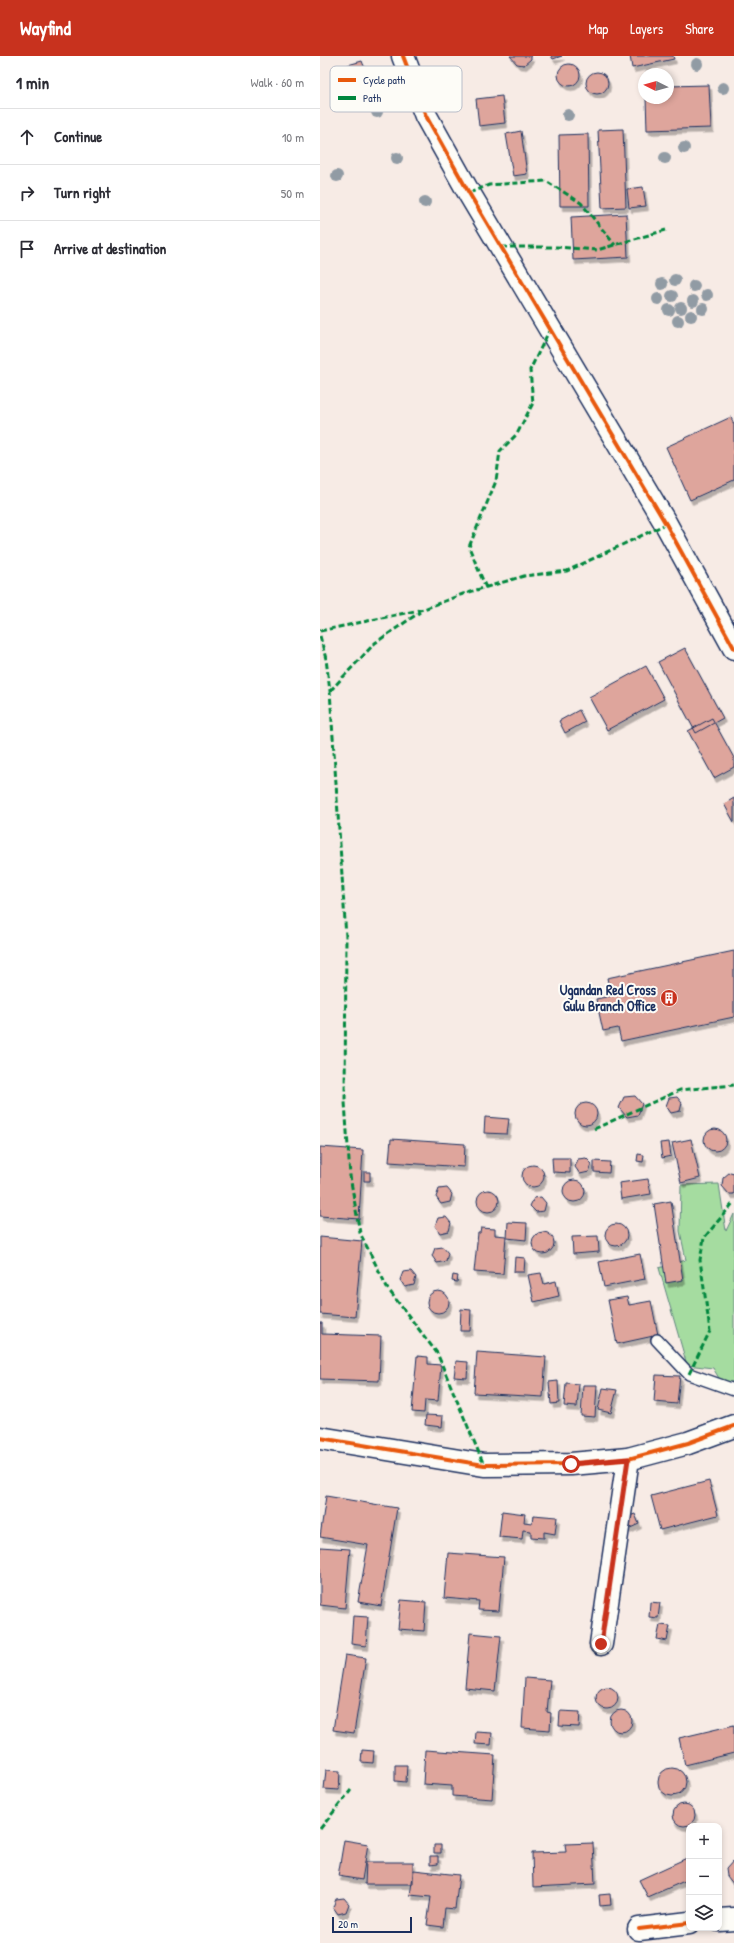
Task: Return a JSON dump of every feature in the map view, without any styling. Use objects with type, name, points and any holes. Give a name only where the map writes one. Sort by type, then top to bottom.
[{"type":"street","points":[[403,56],[407,66]]},
{"type":"street","points":[[424,112],[469,193],[666,524],[734,648]]},
{"type":"street","points":[[320,1438],[484,1465],[571,1464],[628,1459],[688,1443],[734,1426]]},
{"type":"street","points":[[601,1644],[628,1459]]},
{"type":"street","points":[[722,1920],[734,1919]]},
{"type":"street","points":[[639,1929],[686,1924]]},
{"type":"lane","points":[[657,1340],[689,1374],[734,1390]]},
{"type":"green space","points":[[719,1184],[726,1231],[734,1214],[734,1381],[723,1385],[713,1368],[687,1365],[659,1268],[686,1260],[680,1231],[681,1185]]},
{"type":"building","points":[[510,56],[531,56],[531,59],[524,65],[517,64]]},
{"type":"building","points":[[551,56],[562,56],[553,59]]},
{"type":"building","points":[[630,56],[673,56],[674,59],[632,68]]},
{"type":"building","points":[[362,61],[364,66],[348,66]]},
{"type":"building","points":[[569,64],[577,67],[580,75],[577,83],[569,86],[561,83],[558,75],[561,67]]},
{"type":"building","points":[[597,72],[605,75],[608,83],[605,91],[597,94],[589,91],[586,83],[589,75]]},
{"type":"building","points":[[709,85],[711,128],[647,130],[646,104],[674,104],[674,86]]},
{"type":"building","points":[[502,96],[505,123],[479,126],[476,99]]},
{"type":"building","points":[[623,129],[626,207],[602,208],[598,130]]},
{"type":"building","points":[[521,131],[527,174],[513,176],[506,134]]},
{"type":"building","points":[[588,134],[589,206],[560,206],[559,135]]},
{"type":"building","points":[[643,187],[646,206],[629,208],[627,189]]},
{"type":"building","points":[[626,214],[628,257],[573,260],[571,217]]},
{"type":"building","points":[[731,417],[734,425],[734,480],[690,500],[666,447]]},
{"type":"building","points":[[685,648],[723,718],[696,733],[658,662]]},
{"type":"building","points":[[646,666],[664,699],[607,730],[589,697]]},
{"type":"building","points":[[579,710],[585,722],[565,733],[559,721]]},
{"type":"building","points":[[712,718],[734,758],[734,767],[714,778],[688,731]]},
{"type":"building","points":[[734,798],[734,822],[724,804]]},
{"type":"building","name":"Ugandan Red Cross Gulu Branch Office","points":[[734,951],[734,1017],[621,1041],[618,1028],[603,1031],[596,999],[611,996],[607,978]]},
{"type":"building","points":[[635,1096],[642,1104],[638,1115],[627,1117],[619,1108],[624,1097]]},
{"type":"building","points":[[677,1097],[682,1103],[680,1111],[671,1113],[666,1106],[669,1098]]},
{"type":"building","points":[[586,1103],[594,1106],[597,1114],[594,1122],[586,1125],[578,1122],[575,1114],[578,1106]]},
{"type":"building","points":[[485,1117],[509,1119],[507,1134],[484,1133]]},
{"type":"building","points":[[715,1129],[723,1132],[726,1140],[723,1148],[715,1151],[707,1148],[704,1140],[707,1132]]},
{"type":"building","points":[[391,1139],[465,1144],[464,1167],[389,1162]]},
{"type":"building","points":[[691,1139],[700,1178],[681,1183],[672,1143]]},
{"type":"building","points":[[669,1142],[671,1156],[662,1158],[660,1143]]},
{"type":"building","points":[[320,1147],[363,1150],[359,1219],[320,1216]]},
{"type":"building","points":[[638,1154],[644,1155],[643,1162],[637,1161]]},
{"type":"building","points":[[552,1158],[570,1158],[570,1173],[553,1172]]},
{"type":"building","points":[[586,1158],[592,1164],[589,1172],[580,1174],[575,1167],[578,1159]]},
{"type":"building","points":[[594,1161],[610,1162],[609,1173],[594,1172]]},
{"type":"building","points":[[533,1165],[541,1168],[544,1176],[541,1184],[533,1187],[525,1184],[522,1176],[525,1168]]},
{"type":"building","points":[[364,1172],[370,1172],[370,1181],[364,1181]]},
{"type":"building","points":[[730,1172],[734,1173],[734,1194],[729,1194],[722,1186],[723,1178]]},
{"type":"building","points":[[648,1179],[651,1194],[621,1199],[619,1183]]},
{"type":"building","points":[[574,1180],[582,1183],[585,1191],[582,1199],[574,1202],[566,1199],[563,1191],[566,1183]]},
{"type":"building","points":[[447,1188],[452,1194],[450,1202],[441,1204],[436,1197],[439,1189]]},
{"type":"building","points":[[488,1190],[496,1193],[499,1201],[496,1209],[488,1212],[480,1209],[477,1201],[480,1193]]},
{"type":"building","points":[[541,1197],[546,1203],[544,1211],[536,1212],[530,1206],[534,1198]]},
{"type":"building","points":[[671,1201],[683,1280],[666,1283],[654,1204]]},
{"type":"building","points":[[446,1217],[451,1223],[449,1231],[440,1233],[435,1226],[438,1218]]},
{"type":"building","points":[[508,1222],[527,1223],[526,1240],[507,1238]]},
{"type":"building","points":[[616,1224],[624,1227],[627,1235],[624,1243],[616,1246],[608,1243],[605,1235],[608,1227]]},
{"type":"building","points":[[481,1228],[495,1229],[495,1235],[506,1236],[503,1274],[474,1272],[478,1233],[480,1233]]},
{"type":"building","points":[[543,1232],[551,1235],[554,1243],[551,1251],[543,1254],[535,1251],[532,1243],[535,1235]]},
{"type":"building","points":[[598,1236],[599,1252],[573,1254],[572,1237]]},
{"type":"building","points":[[320,1237],[362,1241],[355,1317],[320,1314]]},
{"type":"building","points":[[443,1247],[448,1253],[446,1261],[437,1263],[432,1256],[435,1248]]},
{"type":"building","points":[[640,1254],[645,1279],[604,1287],[599,1262]]},
{"type":"building","points":[[515,1257],[525,1258],[524,1272],[514,1272]]},
{"type":"building","points":[[411,1271],[416,1277],[414,1285],[405,1287],[400,1280],[403,1272]]},
{"type":"building","points":[[541,1273],[544,1284],[556,1281],[559,1296],[534,1302],[528,1275]]},
{"type":"building","points":[[453,1275],[458,1276],[457,1282],[452,1281]]},
{"type":"building","points":[[438,1291],[446,1294],[449,1302],[446,1310],[438,1313],[430,1310],[427,1302],[430,1294]]},
{"type":"building","points":[[627,1297],[629,1305],[651,1301],[658,1335],[617,1344],[608,1300]]},
{"type":"building","points":[[461,1309],[471,1310],[470,1331],[460,1331]]},
{"type":"building","points":[[320,1323],[322,1323],[322,1334],[381,1336],[379,1381],[320,1379]]},
{"type":"building","points":[[477,1352],[546,1357],[543,1397],[474,1393]]},
{"type":"building","points":[[417,1356],[428,1357],[428,1364],[441,1365],[438,1401],[425,1400],[424,1413],[412,1412]]},
{"type":"building","points":[[456,1361],[468,1362],[467,1378],[454,1377]]},
{"type":"building","points":[[656,1375],[680,1376],[677,1404],[654,1402]]},
{"type":"building","points":[[558,1381],[559,1403],[551,1404],[549,1382]]},
{"type":"building","points":[[566,1383],[579,1384],[577,1407],[564,1406]]},
{"type":"building","points":[[583,1385],[597,1385],[595,1417],[581,1416]]},
{"type":"building","points":[[603,1388],[617,1390],[611,1413],[598,1410]]},
{"type":"building","points":[[426,1415],[443,1416],[442,1427],[425,1425]]},
{"type":"building","points":[[709,1481],[718,1515],[660,1530],[651,1496]]},
{"type":"building","points":[[326,1496],[397,1508],[381,1606],[358,1602],[368,1545],[320,1537]]},
{"type":"building","points":[[502,1511],[525,1514],[524,1522],[532,1523],[533,1515],[557,1517],[555,1534],[544,1532],[544,1538],[531,1537],[531,1531],[523,1530],[522,1539],[499,1537]]},
{"type":"building","points":[[635,1514],[639,1524],[628,1529],[624,1518]]},
{"type":"building","points":[[320,1547],[350,1549],[345,1608],[320,1605]]},
{"type":"building","points":[[448,1553],[504,1557],[499,1611],[478,1610],[479,1601],[444,1598]]},
{"type":"building","points":[[401,1600],[426,1602],[424,1631],[398,1629]]},
{"type":"building","points":[[650,1602],[660,1603],[658,1618],[649,1617]]},
{"type":"building","points":[[353,1616],[368,1617],[366,1646],[351,1644]]},
{"type":"building","points":[[660,1625],[670,1626],[667,1641],[657,1639]]},
{"type":"building","points":[[470,1633],[501,1636],[495,1691],[465,1688]]},
{"type":"building","points":[[345,1655],[366,1658],[354,1733],[333,1730]]},
{"type":"building","points":[[525,1678],[550,1680],[547,1712],[551,1713],[550,1730],[522,1728]]},
{"type":"building","points":[[607,1687],[615,1690],[618,1698],[615,1706],[607,1709],[599,1706],[596,1698],[599,1690]]},
{"type":"building","points":[[621,1710],[629,1713],[632,1721],[629,1729],[621,1732],[613,1729],[610,1721],[613,1713]]},
{"type":"building","points":[[560,1711],[580,1712],[579,1727],[559,1726]]},
{"type":"building","points":[[734,1725],[734,1753],[685,1765],[679,1738]]},
{"type":"building","points":[[476,1732],[492,1733],[491,1745],[475,1744]]},
{"type":"building","points":[[362,1750],[374,1751],[373,1763],[361,1762]]},
{"type":"building","points":[[425,1750],[495,1755],[492,1799],[452,1796],[452,1786],[423,1784]]},
{"type":"building","points":[[395,1765],[407,1765],[406,1782],[395,1781]]},
{"type":"building","points":[[672,1768],[682,1772],[686,1782],[682,1792],[672,1796],[662,1792],[658,1782],[662,1772]]},
{"type":"building","points":[[326,1770],[340,1771],[339,1790],[324,1789]]},
{"type":"building","points":[[684,1804],[692,1807],[695,1815],[692,1823],[686,1823],[686,1826],[684,1826],[676,1823],[673,1815],[676,1807]]},
{"type":"building","points":[[344,1840],[368,1844],[362,1880],[338,1876]]},
{"type":"building","points":[[593,1843],[595,1884],[533,1887],[532,1853],[566,1852],[565,1844]]},
{"type":"building","points":[[434,1845],[441,1845],[441,1853],[434,1853]]},
{"type":"building","points":[[430,1856],[438,1856],[438,1864],[430,1865]]},
{"type":"building","points":[[686,1858],[686,1880],[648,1897],[639,1880]]},
{"type":"building","points":[[734,1860],[734,1885],[727,1876],[726,1869]]},
{"type":"building","points":[[366,1862],[413,1862],[413,1884],[365,1884]]},
{"type":"building","points":[[414,1870],[459,1875],[455,1909],[445,1908],[443,1927],[427,1925],[431,1897],[410,1895]]},
{"type":"building","points":[[610,1894],[611,1905],[600,1906],[599,1895]]},
{"type":"building","points":[[344,1898],[349,1904],[346,1912],[338,1914],[333,1907],[336,1899]]},
{"type":"marked path","points":[[469,193],[489,185],[546,181],[581,203],[615,245]]},
{"type":"marked path","points":[[501,247],[557,247],[597,250],[666,230]]},
{"type":"marked path","points":[[486,588],[469,547],[496,481],[500,451],[517,434],[533,403],[530,370],[550,329]]},
{"type":"marked path","points":[[320,631],[424,609],[463,594],[524,576],[567,571],[666,524]]},
{"type":"marked path","points":[[330,691],[375,643],[420,612]]},
{"type":"marked path","points":[[320,636],[326,659],[330,691],[346,937],[345,1102],[350,1176],[360,1233],[388,1289],[437,1353],[484,1465]]},
{"type":"marked path","points":[[594,1129],[680,1090],[734,1085]]},
{"type":"marked path","points":[[689,1374],[710,1331],[700,1260],[704,1238],[734,1202]]},
{"type":"marked path","points":[[320,1829],[351,1790]]},
{"type":"cycle path","points":[[403,56],[407,66]]},
{"type":"cycle path","points":[[424,112],[469,193],[666,524],[734,648]]},
{"type":"cycle path","points":[[320,1438],[484,1465],[571,1464],[628,1459],[688,1443],[734,1426]]},
{"type":"cycle path","points":[[639,1929],[686,1923]]},
{"type":"place","name":"Ugandan Red Cross Gulu Branch Office","points":[[669,998]]},
{"type":"route","points":[[571,1464],[628,1459],[601,1644]]}]
